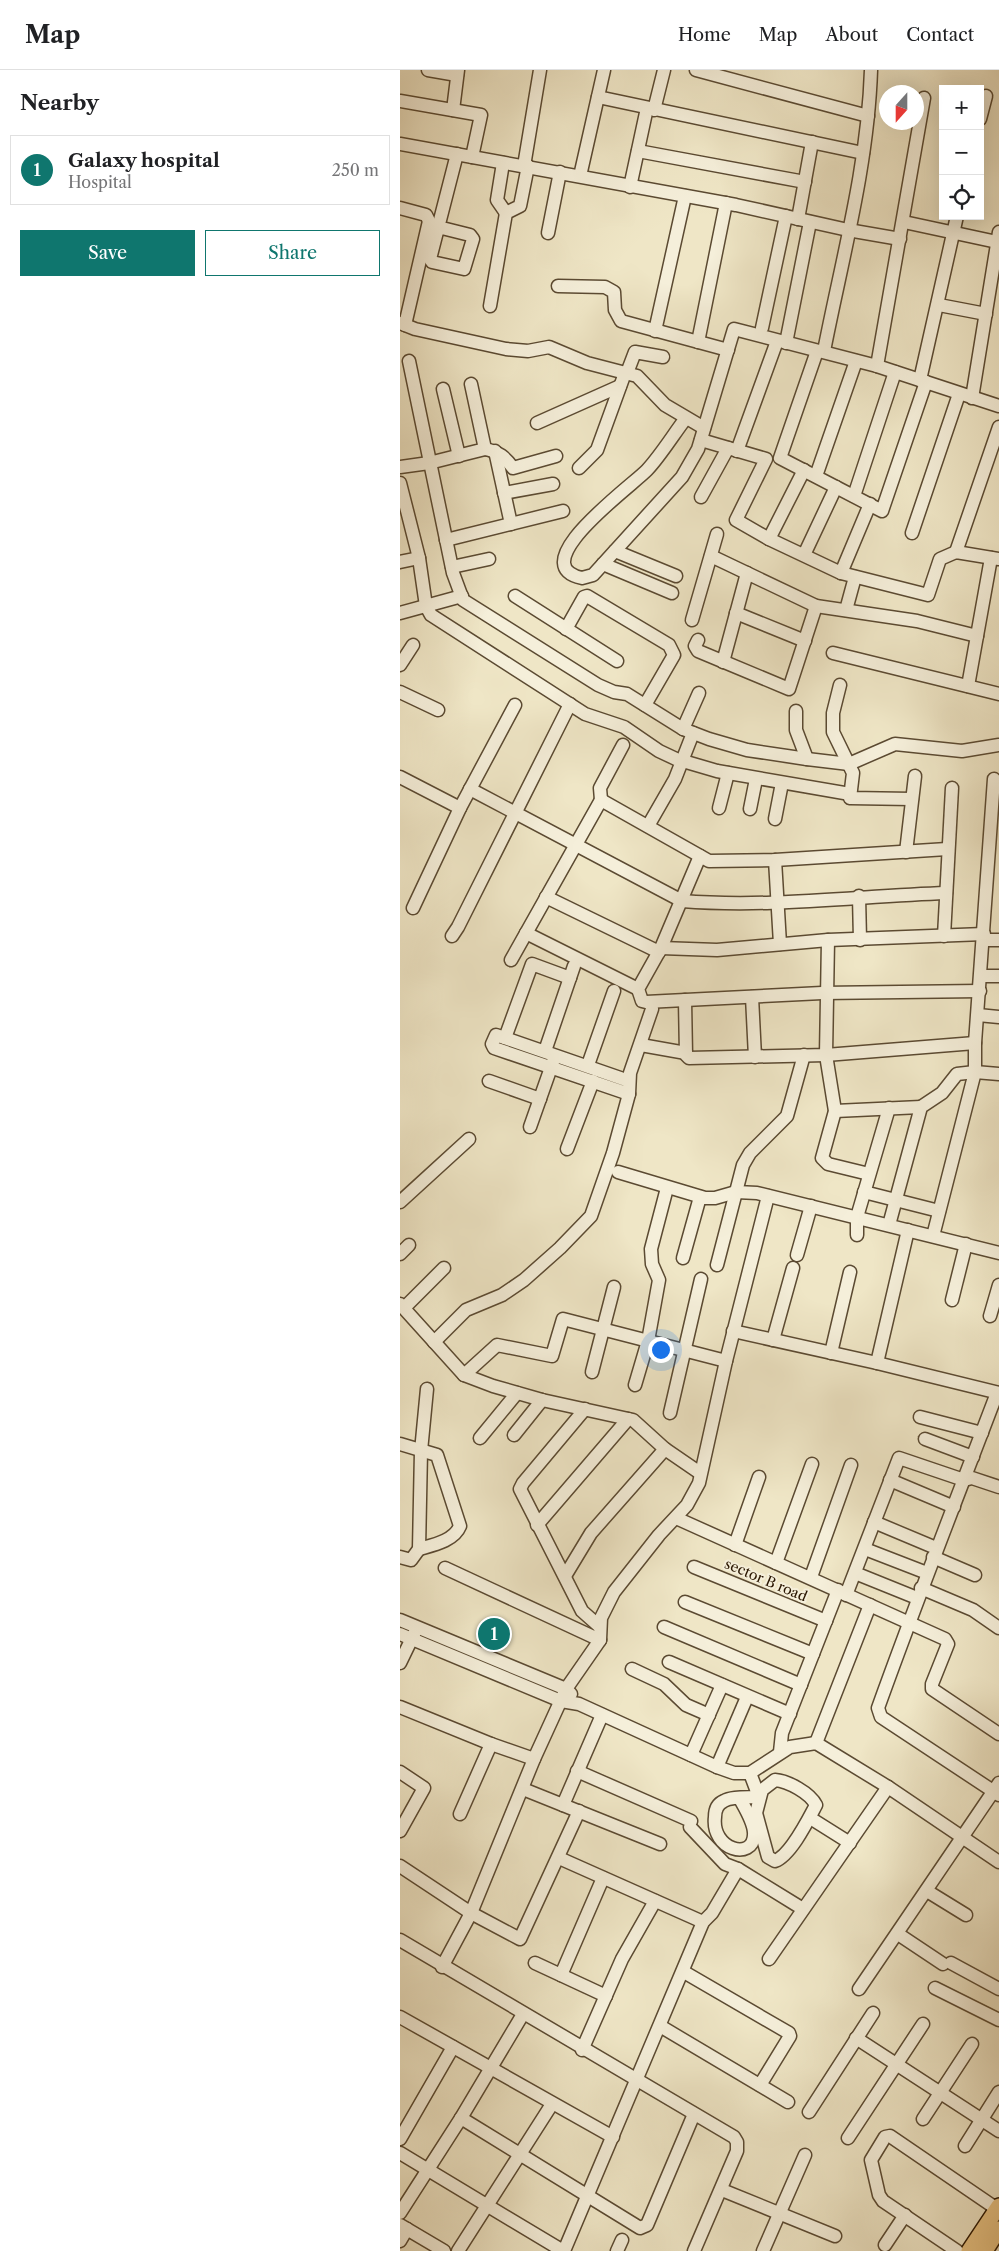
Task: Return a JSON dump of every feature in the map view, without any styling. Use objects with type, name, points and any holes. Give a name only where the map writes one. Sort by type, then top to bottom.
[{"type":"main road","points":[[969,2251],[998,2207]]},
{"type":"main road","points":[[985,2251],[999,2229]]},
{"type":"street","points":[[428,70],[457,72],[453,110]]},
{"type":"street","points":[[506,213],[520,206],[540,70]]},
{"type":"street","points":[[580,176],[604,70]]},
{"type":"street","points":[[630,187],[650,109],[664,70]]},
{"type":"street","points":[[696,70],[868,116]]},
{"type":"street","points":[[871,70],[863,154],[848,230],[820,351],[780,458],[882,510],[884,509],[923,381],[957,220]]},
{"type":"street","points":[[598,96],[650,109],[863,154]]},
{"type":"street","points":[[984,104],[986,96]]},
{"type":"street","points":[[400,101],[481,115],[472,157]]},
{"type":"street","points":[[877,366],[919,130]]},
{"type":"street","points":[[701,497],[732,450],[782,342],[798,219],[812,142]]},
{"type":"street","points":[[400,144],[726,203],[848,230],[900,238]]},
{"type":"street","points":[[638,151],[805,182]]},
{"type":"street","points":[[438,228],[457,154]]},
{"type":"street","points":[[490,306],[506,213],[497,200],[503,163]]},
{"type":"street","points":[[548,233],[560,172]]},
{"type":"street","points":[[655,331],[685,196]]},
{"type":"street","points":[[698,342],[726,203]]},
{"type":"street","points":[[400,208],[426,215],[429,222],[402,324],[506,349],[528,351],[549,347],[587,363],[637,376],[665,405],[686,418],[702,434],[732,450],[766,459],[736,520],[769,539],[841,573],[928,595],[940,559],[956,552],[995,559],[977,636],[968,686]]},
{"type":"street","points":[[762,328],[798,219]]},
{"type":"street","points":[[904,222],[954,234],[998,237],[972,398]]},
{"type":"street","points":[[558,286],[605,287],[614,292],[615,310],[621,320],[728,350]]},
{"type":"street","points":[[939,305],[986,314]]},
{"type":"street","points":[[686,418],[648,469],[573,538],[564,556],[568,570],[582,578],[593,575],[682,477],[702,434],[734,329],[877,366],[999,406]]},
{"type":"street","points":[[579,468],[597,450],[620,386],[635,352],[663,357]]},
{"type":"street","points":[[409,361],[452,567],[463,600],[598,685],[614,692],[627,694],[688,731],[747,750],[849,764],[895,744],[962,751],[990,746]]},
{"type":"street","points":[[769,539],[810,473],[856,361]]},
{"type":"street","points":[[854,496],[895,372]]},
{"type":"street","points":[[470,384],[512,524]]},
{"type":"street","points":[[538,423],[620,386]]},
{"type":"street","points":[[443,389],[458,456]]},
{"type":"street","points":[[912,534],[958,394]]},
{"type":"street","points":[[956,552],[999,427]]},
{"type":"street","points":[[400,468],[490,450],[508,460],[513,468],[556,456]]},
{"type":"street","points":[[400,484],[406,530],[419,558],[426,606],[431,615],[584,714],[624,727],[659,751],[682,761],[756,779],[850,794]]},
{"type":"street","points":[[504,493],[553,484]]},
{"type":"street","points":[[804,555],[836,487]]},
{"type":"street","points":[[841,573],[870,504]]},
{"type":"street","points":[[446,540],[564,511]]},
{"type":"street","points":[[692,620],[718,534]]},
{"type":"street","points":[[615,550],[676,576]]},
{"type":"street","points":[[711,556],[816,606],[917,621],[977,636]]},
{"type":"street","points":[[400,562],[419,558]]},
{"type":"street","points":[[452,567],[489,559]]},
{"type":"street","points":[[603,564],[672,593]]},
{"type":"street","points":[[722,662],[747,573]]},
{"type":"street","points":[[846,610],[856,577]]},
{"type":"street","points":[[400,613],[462,596]]},
{"type":"street","points":[[515,596],[617,661]]},
{"type":"street","points":[[566,628],[584,597],[587,596],[669,645],[674,655],[645,705]]},
{"type":"street","points":[[698,640],[695,646],[698,652],[789,689],[816,606]]},
{"type":"street","points":[[736,613],[805,641]]},
{"type":"street","points":[[400,665],[412,645]]},
{"type":"street","points":[[833,653],[999,694]]},
{"type":"street","points":[[840,685],[833,713],[833,732],[853,773],[851,799],[912,799]]},
{"type":"street","points":[[400,692],[438,710]]},
{"type":"street","points":[[648,826],[675,779],[682,761],[688,731],[700,693]]},
{"type":"street","points":[[452,936],[570,704]]},
{"type":"street","points":[[413,908],[470,788],[515,705]]},
{"type":"street","points":[[796,711],[796,730],[807,759]]},
{"type":"street","points":[[511,960],[601,800],[600,788],[623,746]]},
{"type":"street","points":[[719,808],[728,773]]},
{"type":"street","points":[[906,852],[915,776]]},
{"type":"street","points":[[400,777],[460,808]]},
{"type":"street","points":[[750,809],[756,779]]},
{"type":"street","points":[[933,1236],[975,1072],[975,1043],[984,937],[993,897],[995,842],[994,779]]},
{"type":"street","points":[[775,818],[782,783]]},
{"type":"street","points":[[470,788],[682,901],[714,904],[946,893]]},
{"type":"street","points":[[944,936],[947,849],[952,788]]},
{"type":"street","points":[[601,800],[709,860],[775,860],[947,849]]},
{"type":"street","points":[[700,856],[660,950],[638,989],[638,996],[646,1002],[827,993],[980,991]]},
{"type":"street","points":[[775,860],[780,944]]},
{"type":"street","points":[[859,896],[860,940]]},
{"type":"street","points":[[546,897],[660,950],[717,950],[828,940],[944,936],[984,937],[999,940]]},
{"type":"street","points":[[526,933],[638,989]]},
{"type":"street","points":[[828,940],[826,1055],[835,1111],[823,1161],[869,1174]]},
{"type":"street","points":[[505,1038],[532,964],[570,978]]},
{"type":"street","points":[[530,1127],[540,1099],[574,966]]},
{"type":"street","points":[[981,976],[999,976]]},
{"type":"street","points":[[588,1065],[614,991]]},
{"type":"street","points":[[752,997],[755,1057]]},
{"type":"street","points":[[685,1000],[686,1053],[689,1058],[826,1055],[975,1043]]},
{"type":"street","points":[[434,1342],[466,1310],[502,1295],[524,1280],[591,1216],[630,1094],[629,1080],[652,1009]]},
{"type":"street","points":[[978,1015],[999,1016]]},
{"type":"street","points":[[629,1080],[588,1065],[551,1058],[492,1046],[496,1035],[505,1038],[551,1058],[593,1081],[630,1094]]},
{"type":"street","points":[[641,1045],[686,1053]]},
{"type":"street","points":[[717,1264],[743,1165],[750,1153],[790,1110],[804,1055]]},
{"type":"street","points":[[835,1111],[921,1107],[942,1093],[957,1074],[975,1072],[999,1074]]},
{"type":"street","points":[[488,1081],[540,1099]]},
{"type":"street","points":[[567,1149],[593,1081]]},
{"type":"street","points":[[889,1225],[921,1107]]},
{"type":"street","points":[[857,1235],[857,1217],[889,1108]]},
{"type":"street","points":[[400,1202],[469,1139]]},
{"type":"street","points":[[618,1172],[700,1197],[715,1198],[736,1192],[768,1196],[999,1253]]},
{"type":"street","points":[[635,1385],[648,1341],[659,1280],[652,1264],[651,1249],[667,1188]]},
{"type":"street","points":[[864,1192],[939,1211]]},
{"type":"street","points":[[442,1966],[471,1912],[534,1760],[564,1695],[600,1640],[600,1618],[614,1592],[659,1535],[676,1518],[694,1493],[768,1196]]},
{"type":"street","points":[[682,1258],[700,1197]]},
{"type":"street","points":[[797,1255],[810,1206]]},
{"type":"street","points":[[877,1363],[908,1230]]},
{"type":"street","points":[[952,1300],[966,1244]]},
{"type":"street","points":[[444,1268],[402,1306],[464,1374],[480,1382],[542,1400],[633,1420],[665,1449],[700,1473]]},
{"type":"street","points":[[774,1340],[792,1268]]},
{"type":"street","points":[[831,1353],[850,1272]]},
{"type":"street","points":[[670,1413],[701,1279]]},
{"type":"street","points":[[990,1316],[999,1285]]},
{"type":"street","points":[[592,1372],[614,1287]]},
{"type":"street","points":[[464,1374],[497,1345],[552,1356],[564,1319],[726,1361]]},
{"type":"street","points":[[734,1331],[877,1363],[998,1393],[954,1507],[934,1552],[878,1708],[878,1713],[881,1717],[997,1790],[962,1837],[859,1989]]},
{"type":"street","points":[[400,1557],[411,1560],[419,1549],[421,1451],[427,1389]]},
{"type":"street","points":[[480,1438],[517,1393]]},
{"type":"street","points":[[514,1435],[542,1400]]},
{"type":"street","points":[[585,1409],[520,1489],[582,1611],[600,1627]]},
{"type":"street","points":[[920,1418],[982,1433]]},
{"type":"street","points":[[537,1525],[628,1419]]},
{"type":"street","points":[[924,1439],[972,1457]]},
{"type":"street","points":[[400,1444],[437,1455],[460,1526],[454,1534],[440,1543],[419,1549]]},
{"type":"street","points":[[565,1576],[591,1533],[665,1449]]},
{"type":"street","points":[[780,1752],[782,1733],[826,1621],[855,1573],[898,1460],[901,1458],[964,1480],[972,1478],[999,1487]]},
{"type":"street","points":[[776,1563],[812,1464]]},
{"type":"street","points":[[811,1577],[851,1465]]},
{"type":"street","points":[[735,1545],[759,1477]]},
{"type":"street","points":[[890,1480],[954,1507]]},
{"type":"street","points":[[676,1518],[811,1577],[945,1640],[948,1644],[932,1684],[932,1689],[999,1734]]},
{"type":"street","points":[[874,1522],[975,1574]]},
{"type":"street","points":[[865,1549],[927,1572]]},
{"type":"street","name":"sector B road","points":[[694,1567],[826,1621]]},
{"type":"street","points":[[445,1568],[600,1640]]},
{"type":"street","points":[[855,1573],[973,1610],[999,1628]]},
{"type":"street","points":[[685,1602],[813,1654]]},
{"type":"street","points":[[816,1743],[870,1605]]},
{"type":"street","points":[[400,1620],[410,1633],[564,1695],[602,1715],[734,1773],[750,1773],[790,1747],[816,1743],[888,1787],[999,1862]]},
{"type":"street","points":[[664,1627],[801,1685]]},
{"type":"street","points":[[400,1663],[410,1633]]},
{"type":"street","points":[[668,1662],[790,1714]]},
{"type":"street","points":[[632,1669],[664,1684],[686,1705],[709,1714]]},
{"type":"street","points":[[691,1755],[722,1685]]},
{"type":"street","points":[[717,1767],[747,1697]]},
{"type":"street","points":[[400,1707],[534,1760]]},
{"type":"street","points":[[563,1805],[602,1715]]},
{"type":"street","points":[[460,1814],[491,1744]]},
{"type":"street","points":[[577,1771],[691,1824],[725,1864],[738,1868],[803,1909]]},
{"type":"street","points":[[400,1772],[424,1788],[400,1831]]},
{"type":"street","points":[[750,1773],[759,1797],[756,1813],[768,1857],[775,1861],[782,1858],[790,1849],[816,1805],[814,1800],[781,1780],[775,1780],[762,1790],[759,1797]]},
{"type":"street","points":[[769,1960],[888,1787]]},
{"type":"street","points":[[523,1789],[660,1844]]},
{"type":"street","points":[[740,1799],[759,1797]]},
{"type":"street","points":[[400,1866],[518,1943],[580,1811]]},
{"type":"street","points":[[816,1821],[850,1842]]},
{"type":"street","points":[[559,1858],[704,1922]]},
{"type":"street","points":[[400,2153],[563,2251],[704,1922],[712,1913],[738,1868]]},
{"type":"street","points":[[561,1975],[602,1878]]},
{"type":"street","points":[[927,1891],[966,1916]]},
{"type":"street","points":[[582,2050],[622,1959],[655,1901]]},
{"type":"street","points":[[898,1934],[947,1964],[999,1989]]},
{"type":"street","points":[[401,1943],[734,2138],[737,2142],[737,2151],[722,2190],[694,2251]]},
{"type":"street","points":[[535,1963],[606,1996]]},
{"type":"street","points":[[684,1972],[789,2033],[790,2036],[760,2085]]},
{"type":"street","points":[[935,1988],[999,2020]]},
{"type":"street","points":[[809,2112],[873,2013]]},
{"type":"street","points":[[400,2213],[426,2169],[461,2118],[523,2014]]},
{"type":"street","points":[[400,2018],[613,2137]]},
{"type":"street","points":[[848,2138],[923,2024]]},
{"type":"street","points":[[660,2026],[788,2102]]},
{"type":"street","points":[[856,2038],[999,2131]]},
{"type":"street","points":[[923,2119],[972,2044]]},
{"type":"street","points":[[400,2139],[453,2047]]},
{"type":"street","points":[[965,2146],[999,2092]]},
{"type":"street","points":[[458,2251],[552,2104]]},
{"type":"street","points":[[461,2118],[586,2197],[636,2227],[644,2228],[694,2114]]},
{"type":"street","points":[[957,2251],[880,2198],[870,2163],[871,2156],[887,2136],[998,2207]]},
{"type":"street","points":[[763,2251],[805,2154]]},
{"type":"street","points":[[722,2190],[836,2236]]},
{"type":"street","points":[[885,2245],[905,2215]]},
{"type":"street","points":[[400,2241],[404,2227],[444,2251]]},
{"type":"place","name":"Galaxy hospital","points":[[494,1634]]}]
